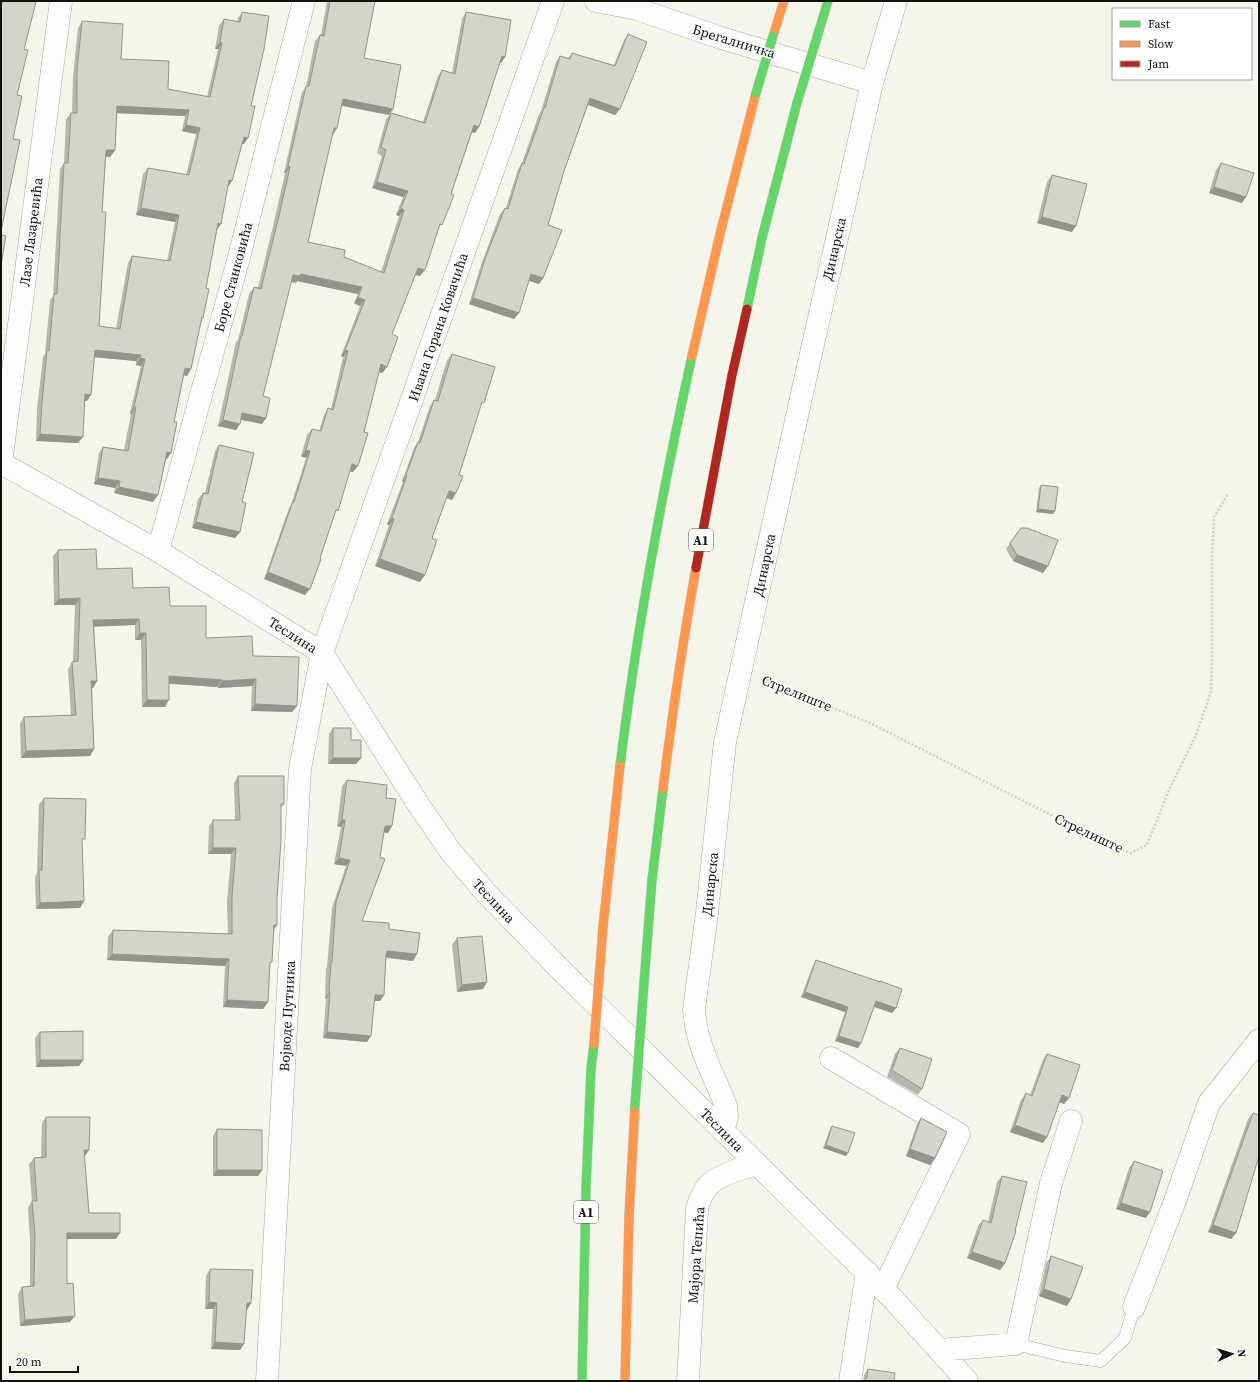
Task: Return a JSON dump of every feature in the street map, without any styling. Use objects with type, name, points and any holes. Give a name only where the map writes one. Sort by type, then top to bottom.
[{"type":"highway","name":"A1","points":[[582,1381],[586,1189],[591,1069],[603,927],[624,730],[657,530],[680,410],[709,280],[756,93],[784,1]]},
{"type":"highway","name":"A1","points":[[625,1381],[629,1217],[644,983],[652,880],[668,747],[689,607],[732,375],[762,238],[797,103],[828,1]]},
{"type":"street","name":"Лазе Лазаревића","points":[[1,463],[61,1]]},
{"type":"street","name":"Боре Станковића","points":[[158,552],[238,260],[304,1]]},
{"type":"street","name":"Ивана Горана Ковачића","points":[[322,653],[553,1]]},
{"type":"street","name":"Брегалничка","points":[[596,1],[637,9],[721,38],[872,83]]},
{"type":"street","name":"Динарска","points":[[723,1131],[727,1117],[726,1106],[699,1041],[695,1025],[694,1009],[707,912],[725,742],[800,398],[872,83],[896,1]]},
{"type":"street","name":"Теслина","points":[[1,463],[158,552],[322,653],[433,827],[469,874],[536,945],[867,1272],[967,1381]]},
{"type":"street","name":"Војводе Путника","points":[[267,1381],[300,769],[322,653]]},
{"type":"street","points":[[1134,1306],[1175,1201],[1209,1103],[1259,1040]]},
{"type":"street","points":[[831,1058],[959,1134],[883,1289]]},
{"type":"street","points":[[939,1350],[1016,1344],[1051,1183],[1071,1121]]},
{"type":"street","name":"Мајора Тепића","points":[[688,1381],[697,1209],[701,1196],[708,1186],[716,1180],[742,1168],[756,1164]]},
{"type":"street","points":[[850,1381],[867,1272]]},
{"type":"lane","points":[[1016,1344],[1065,1356],[1101,1361],[1124,1338],[1134,1306]]},
{"type":"path","name":"Стрелиште","points":[[741,670],[870,723],[1110,845],[1131,853],[1147,845],[1169,790],[1196,735],[1211,692],[1212,559],[1214,518],[1228,494]]},
{"type":"building","points":[[1,1],[36,2],[24,49],[28,50],[17,95],[22,96],[13,139],[20,140],[1,231]]},
{"type":"building","points":[[330,1],[375,1],[364,58],[401,65],[393,109],[343,99],[337,128],[334,128],[308,242],[345,250],[344,257],[384,273],[404,210],[401,208],[408,191],[377,182],[386,150],[381,147],[391,113],[425,123],[442,70],[455,74],[466,12],[511,20],[505,57],[502,56],[479,127],[474,125],[451,194],[454,195],[442,225],[440,224],[425,270],[418,268],[392,334],[398,337],[387,367],[381,364],[364,432],[368,433],[358,466],[352,464],[338,511],[336,510],[310,589],[268,572],[293,501],[294,502],[310,451],[306,450],[312,429],[321,431],[328,408],[333,410],[348,351],[345,350],[365,300],[358,297],[362,287],[301,274],[300,276],[293,275],[263,396],[270,398],[266,418],[242,413],[240,424],[223,420],[241,336],[254,287],[261,289],[290,167],[288,166],[306,86],[309,86],[320,35],[324,36]]},
{"type":"building","points":[[242,12],[269,16],[264,49],[251,106],[255,106],[248,138],[244,137],[232,181],[229,180],[221,224],[218,223],[206,288],[209,289],[191,369],[185,368],[174,422],[177,422],[171,453],[167,452],[158,495],[119,487],[120,481],[98,478],[103,447],[128,451],[136,407],[134,407],[145,359],[140,358],[141,355],[95,350],[91,395],[85,394],[83,437],[40,434],[47,350],[49,351],[54,294],[57,294],[64,163],[68,163],[71,113],[77,113],[77,71],[82,21],[123,24],[121,59],[169,61],[168,89],[210,97],[222,43],[220,42],[224,19],[240,22]],"holes":[[[117,106],[189,110],[186,125],[200,128],[189,175],[148,168],[141,208],[179,215],[170,261],[132,256],[120,329],[99,326],[106,212],[102,212],[106,150],[115,150]]]},
{"type":"building","points":[[628,34],[647,42],[620,109],[590,98],[564,171],[548,225],[562,230],[543,278],[531,274],[519,313],[473,298],[485,259],[505,208],[508,209],[522,163],[524,164],[545,108],[560,56],[570,59],[572,53],[615,66]]},
{"type":"building","points":[[1221,163],[1254,173],[1246,197],[1214,187]]},
{"type":"building","points":[[1052,175],[1087,184],[1076,226],[1042,217]]},
{"type":"building","points":[[1,235],[6,236],[1,265]]},
{"type":"building","points":[[452,354],[495,367],[484,403],[482,402],[459,475],[463,476],[456,493],[449,491],[432,538],[437,540],[425,575],[380,559],[394,519],[392,518],[406,475],[418,442],[420,443],[434,400],[438,401]]},
{"type":"building","points":[[219,445],[254,453],[242,502],[246,503],[240,532],[196,522],[203,493],[208,494]]},
{"type":"building","points":[[1041,485],[1058,487],[1055,511],[1038,509]]},
{"type":"building","points":[[1021,528],[1027,528],[1058,540],[1048,566],[1017,555],[1010,543]]},
{"type":"building","points":[[96,549],[97,569],[132,568],[133,588],[169,587],[170,606],[206,606],[206,638],[252,636],[253,656],[299,657],[297,706],[255,704],[256,679],[222,681],[169,676],[169,700],[147,700],[146,633],[140,633],[139,619],[93,620],[97,681],[91,681],[94,749],[26,751],[24,717],[76,715],[72,662],[78,661],[80,598],[59,599],[58,550]]},
{"type":"building","points":[[333,728],[351,728],[351,740],[361,740],[361,758],[333,758]]},
{"type":"building","points":[[238,776],[284,776],[284,804],[281,804],[281,841],[277,898],[277,925],[274,925],[268,1002],[227,1000],[229,959],[112,954],[113,930],[232,934],[232,897],[236,848],[213,848],[213,820],[240,820]]},
{"type":"building","points":[[347,780],[387,785],[386,798],[396,799],[392,826],[385,826],[380,857],[385,859],[362,921],[389,923],[389,929],[420,933],[417,954],[387,951],[384,995],[375,995],[371,1036],[327,1032],[336,902],[350,860],[339,858],[345,820],[342,820]]},
{"type":"building","points":[[44,798],[86,799],[85,839],[82,839],[84,901],[40,903],[39,870],[42,870]]},
{"type":"building","points":[[482,936],[487,982],[462,985],[457,938]]},
{"type":"building","points":[[816,960],[902,989],[896,1008],[876,1001],[861,1043],[839,1036],[848,1007],[805,992]]},
{"type":"building","points":[[83,1031],[83,1060],[40,1060],[40,1032]]},
{"type":"building","points":[[900,1048],[932,1059],[922,1089],[892,1070]]},
{"type":"building","points":[[1047,1054],[1080,1065],[1069,1098],[1062,1095],[1047,1137],[1015,1125],[1026,1093],[1032,1096]]},
{"type":"building","points":[[1253,1113],[1259,1115],[1259,1156],[1236,1233],[1213,1225]]},
{"type":"building","points":[[46,1117],[90,1117],[89,1150],[84,1150],[89,1213],[120,1213],[120,1233],[67,1233],[67,1284],[73,1283],[75,1316],[25,1320],[22,1287],[34,1286],[35,1234],[32,1201],[37,1201],[34,1158],[46,1157]]},
{"type":"building","points":[[921,1118],[947,1132],[935,1158],[910,1149]]},
{"type":"building","points":[[832,1126],[855,1133],[848,1153],[826,1145]]},
{"type":"building","points":[[217,1129],[262,1130],[262,1170],[217,1170]]},
{"type":"building","points":[[1134,1161],[1163,1171],[1150,1212],[1121,1203]]},
{"type":"building","points":[[1002,1176],[1027,1182],[1016,1231],[1005,1263],[972,1252],[983,1220],[991,1223]]},
{"type":"building","points":[[1051,1256],[1083,1267],[1071,1299],[1044,1289]]},
{"type":"building","points":[[210,1269],[253,1270],[251,1303],[247,1303],[244,1344],[215,1342],[217,1303],[209,1302]]},
{"type":"building","points":[[868,1369],[895,1373],[894,1381],[864,1381],[867,1377]]},
{"type":"traffic: fast","points":[[814,47],[828,1]]},
{"type":"traffic: fast","points":[[756,93],[773,36]]},
{"type":"traffic: fast","points":[[797,103],[814,47]]},
{"type":"traffic: fast","points":[[747,309],[762,238],[797,103]]},
{"type":"traffic: fast","points":[[620,766],[642,611],[670,458],[692,356]]},
{"type":"traffic: fast","points":[[644,983],[652,880],[663,789]]},
{"type":"traffic: fast","points":[[635,1105],[644,983]]},
{"type":"traffic: fast","points":[[582,1381],[586,1189],[591,1069],[594,1044]]},
{"type":"traffic: slow","points":[[773,36],[784,1]]},
{"type":"traffic: slow","points":[[692,356],[720,234],[756,93]]},
{"type":"traffic: slow","points":[[663,789],[678,678],[696,568]]},
{"type":"traffic: slow","points":[[603,927],[620,766]]},
{"type":"traffic: slow","points":[[594,1044],[603,927]]},
{"type":"traffic: slow","points":[[625,1381],[629,1217],[635,1105]]},
{"type":"traffic: jam","points":[[696,568],[732,375],[747,309]]}]
